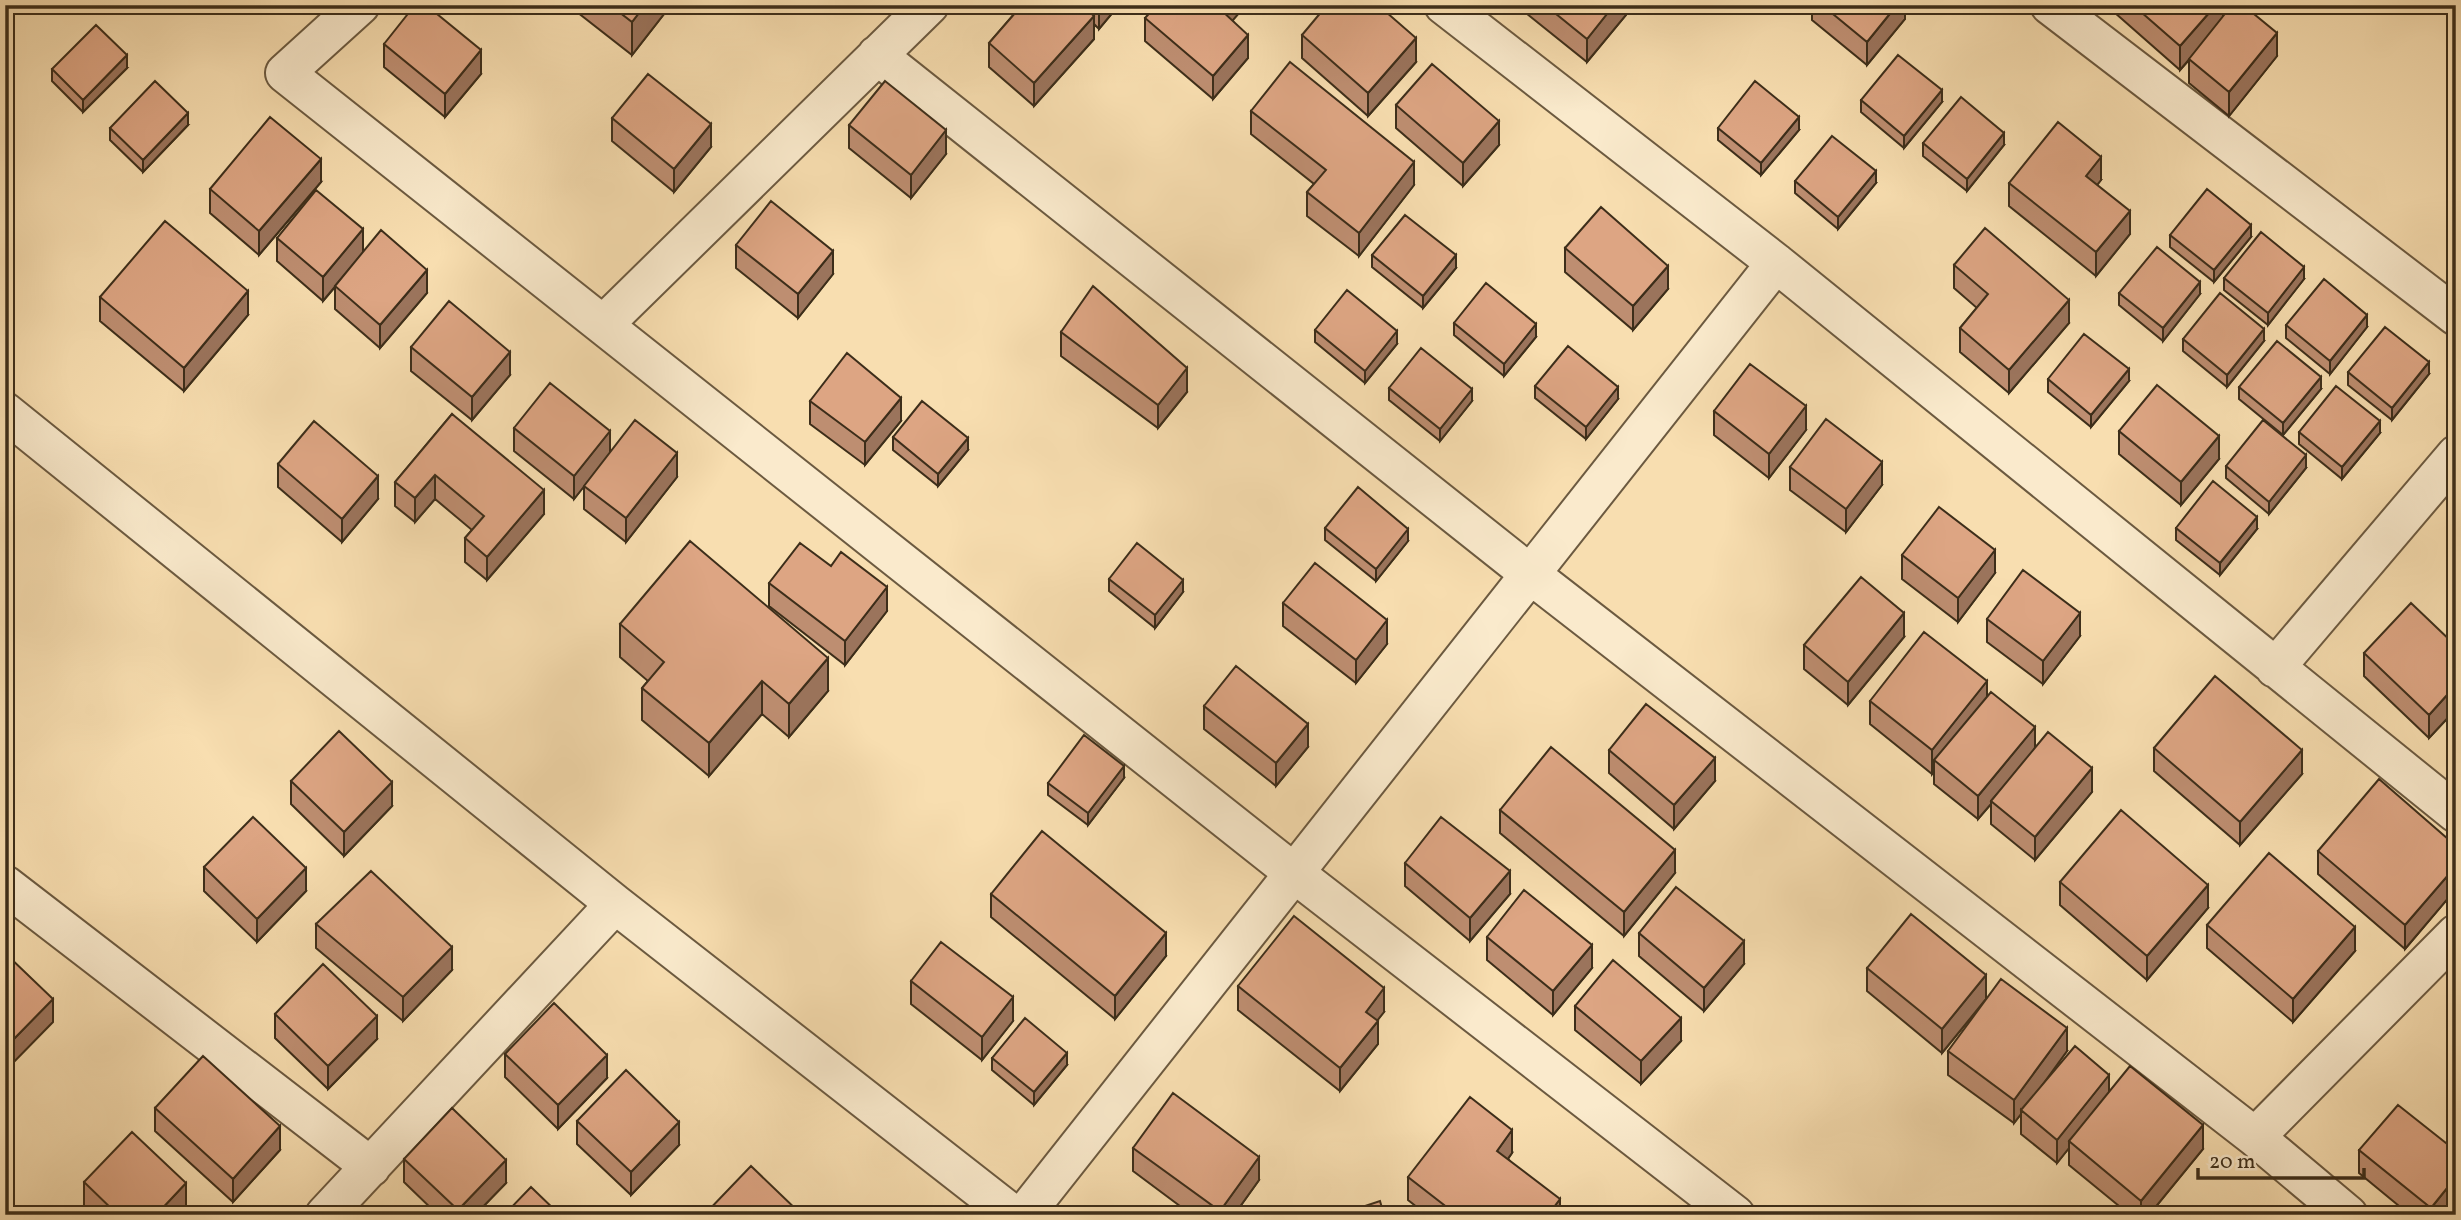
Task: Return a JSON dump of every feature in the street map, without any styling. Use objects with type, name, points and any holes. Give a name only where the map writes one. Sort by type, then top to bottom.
[{"type":"street","points":[[360,5],[285,73],[1294,873],[1735,1215]]},
{"type":"street","points":[[603,325],[929,5]]},
{"type":"street","points":[[1444,5],[1776,262],[2456,813]]},
{"type":"street","points":[[2050,5],[2456,316]]},
{"type":"street","points":[[877,55],[1530,574],[2255,1137],[2348,1215]]},
{"type":"street","points":[[1024,1215],[1776,262]]},
{"type":"street","points":[[5,412],[614,904],[1013,1215]]},
{"type":"street","points":[[2275,668],[2456,455]]},
{"type":"street","points":[[5,885],[371,1167]]},
{"type":"street","points":[[325,1215],[614,904]]},
{"type":"street","points":[[2255,1137],[2456,934]]},
{"type":"building","points":[[415,5],[426,5],[481,50],[445,94],[384,44]]},
{"type":"building","points":[[610,5],[645,5],[632,22]]},
{"type":"building","points":[[1022,5],[1082,5],[1094,16],[1034,83],[989,43]]},
{"type":"building","points":[[1157,5],[1226,5],[1221,10],[1248,35],[1213,76],[1145,18]]},
{"type":"building","points":[[1327,5],[1378,5],[1416,38],[1368,93],[1302,35]]},
{"type":"building","points":[[1545,5],[1614,5],[1587,39]]},
{"type":"building","points":[[1822,5],[1897,5],[1867,42]]},
{"type":"building","points":[[2133,5],[2216,5],[2180,46]]},
{"type":"building","points":[[2232,5],[2243,5],[2277,33],[2229,92],[2189,59]]},
{"type":"building","points":[[96,25],[127,55],[83,100],[52,69]]},
{"type":"building","points":[[1898,55],[1942,90],[1904,136],[1861,100]]},
{"type":"building","points":[[1290,62],[1414,162],[1359,233],[1307,192],[1326,170],[1251,111]]},
{"type":"building","points":[[1432,64],[1499,121],[1463,163],[1396,105]]},
{"type":"building","points":[[648,74],[711,124],[674,169],[612,118]]},
{"type":"building","points":[[155,81],[188,113],[143,160],[110,128]]},
{"type":"building","points":[[885,81],[946,130],[911,175],[849,125]]},
{"type":"building","points":[[1755,81],[1799,117],[1761,163],[1718,128]]},
{"type":"building","points":[[1961,97],[2004,133],[1967,179],[1923,143]]},
{"type":"building","points":[[270,117],[321,159],[259,231],[210,189]]},
{"type":"building","points":[[2058,122],[2101,157],[2086,176],[2130,211],[2096,252],[2009,183]]},
{"type":"building","points":[[1832,136],[1876,171],[1838,217],[1795,181]]},
{"type":"building","points":[[2207,189],[2251,225],[2214,270],[2170,235]]},
{"type":"building","points":[[316,190],[363,229],[323,277],[277,238]]},
{"type":"building","points":[[771,201],[833,251],[798,294],[736,245]]},
{"type":"building","points":[[1601,207],[1668,266],[1633,306],[1565,248]]},
{"type":"building","points":[[1405,215],[1456,255],[1423,296],[1372,255]]},
{"type":"building","points":[[165,221],[248,291],[184,368],[100,297]]},
{"type":"building","points":[[1985,228],[2069,300],[2009,370],[1960,328],[1988,294],[1954,265]]},
{"type":"building","points":[[381,230],[427,270],[380,325],[335,286]]},
{"type":"building","points":[[2261,232],[2304,267],[2268,313],[2224,278]]},
{"type":"building","points":[[2157,247],[2200,282],[2163,328],[2119,293]]},
{"type":"building","points":[[2324,279],[2367,315],[2330,361],[2286,325]]},
{"type":"building","points":[[1486,283],[1536,324],[1504,364],[1454,323]]},
{"type":"building","points":[[1093,286],[1187,368],[1158,405],[1061,332]]},
{"type":"building","points":[[1347,290],[1397,331],[1365,371],[1315,330]]},
{"type":"building","points":[[2220,293],[2264,329],[2227,375],[2183,339]]},
{"type":"building","points":[[449,301],[510,352],[472,397],[411,347]]},
{"type":"building","points":[[2385,327],[2429,362],[2392,408],[2348,372]]},
{"type":"building","points":[[2084,334],[2129,369],[2091,415],[2048,379]]},
{"type":"building","points":[[2277,341],[2321,377],[2283,423],[2239,387]]},
{"type":"building","points":[[1568,346],[1618,387],[1586,427],[1535,386]]},
{"type":"building","points":[[1421,348],[1472,389],[1440,429],[1389,388]]},
{"type":"building","points":[[847,353],[901,398],[865,442],[810,401]]},
{"type":"building","points":[[1750,364],[1806,406],[1769,454],[1714,411]]},
{"type":"building","points":[[550,383],[610,431],[574,476],[514,428]]},
{"type":"building","points":[[2157,385],[2219,436],[2181,482],[2119,431]]},
{"type":"building","points":[[2336,386],[2380,421],[2342,467],[2299,432]]},
{"type":"building","points":[[922,401],[968,438],[938,474],[893,437]]},
{"type":"building","points":[[452,414],[544,490],[487,557],[465,538],[484,516],[435,475],[415,498],[395,482]]},
{"type":"building","points":[[1826,419],[1882,462],[1846,509],[1790,467]]},
{"type":"building","points":[[635,420],[677,453],[626,518],[584,486]]},
{"type":"building","points":[[2263,420],[2306,455],[2269,502],[2226,466]]},
{"type":"building","points":[[314,421],[378,476],[342,519],[278,464]]},
{"type":"building","points":[[2213,481],[2257,517],[2220,563],[2176,528]]},
{"type":"building","points":[[1358,487],[1408,529],[1376,569],[1325,528]]},
{"type":"building","points":[[1939,507],[1995,550],[1958,598],[1902,555]]},
{"type":"building","points":[[690,541],[828,658],[789,704],[762,681],[709,743],[642,688],[664,662],[620,624]]},
{"type":"building","points":[[800,543],[831,566],[841,552],[887,587],[845,641],[769,583]]},
{"type":"building","points":[[1137,543],[1183,580],[1155,615],[1109,579]]},
{"type":"building","points":[[1315,563],[1387,620],[1356,660],[1283,603]]},
{"type":"building","points":[[2023,570],[2080,613],[2043,661],[1987,619]]},
{"type":"building","points":[[1861,577],[1904,613],[1848,682],[1804,645]]},
{"type":"building","points":[[2456,587],[2456,598],[2450,592]]},
{"type":"building","points":[[2411,603],[2456,646],[2456,685],[2429,715],[2364,653]]},
{"type":"building","points":[[1924,632],[1987,681],[1932,750],[1870,701]]},
{"type":"building","points":[[1236,666],[1308,724],[1276,763],[1204,706]]},
{"type":"building","points":[[2215,676],[2302,750],[2240,822],[2154,748]]},
{"type":"building","points":[[1991,692],[2035,727],[1978,796],[1934,760]]},
{"type":"building","points":[[1646,704],[1715,758],[1674,805],[1609,750]]},
{"type":"building","points":[[339,731],[392,782],[344,832],[291,781]]},
{"type":"building","points":[[2048,732],[2092,768],[2035,837],[1991,801]]},
{"type":"building","points":[[1084,735],[1124,766],[1088,813],[1048,783]]},
{"type":"building","points":[[1551,747],[1675,850],[1624,912],[1500,810]]},
{"type":"building","points":[[2379,779],[2456,846],[2456,866],[2405,925],[2318,851]]},
{"type":"building","points":[[2121,810],[2208,885],[2147,956],[2060,882]]},
{"type":"building","points":[[253,817],[306,868],[257,919],[204,867]]},
{"type":"building","points":[[1441,817],[1510,871],[1470,918],[1405,863]]},
{"type":"building","points":[[1042,831],[1166,933],[1115,996],[991,894]]},
{"type":"building","points":[[2269,853],[2355,927],[2293,999],[2207,925]]},
{"type":"building","points":[[371,871],[452,947],[403,997],[316,924]]},
{"type":"building","points":[[1676,887],[1744,941],[1704,988],[1639,933]]},
{"type":"building","points":[[1524,890],[1592,945],[1553,991],[1487,937]]},
{"type":"building","points":[[1911,914],[1986,975],[1942,1029],[1867,968]]},
{"type":"building","points":[[1294,916],[1384,988],[1366,1012],[1378,1021],[1340,1068],[1238,986]]},
{"type":"building","points":[[941,942],[1013,997],[982,1037],[911,981]]},
{"type":"building","points":[[5,953],[53,999],[5,1048]]},
{"type":"building","points":[[1613,960],[1681,1018],[1641,1061],[1575,1006]]},
{"type":"building","points":[[323,964],[377,1016],[328,1066],[275,1014]]},
{"type":"building","points":[[2001,979],[2067,1028],[2014,1100],[1948,1051]]},
{"type":"building","points":[[554,1003],[607,1055],[558,1105],[505,1054]]},
{"type":"building","points":[[1025,1018],[1067,1053],[1034,1092],[992,1058]]},
{"type":"building","points":[[2456,1032],[2456,1044],[2449,1037]]},
{"type":"building","points":[[2075,1046],[2109,1075],[2057,1140],[2021,1110]]},
{"type":"building","points":[[203,1056],[280,1126],[233,1179],[155,1108]]},
{"type":"building","points":[[2130,1066],[2203,1125],[2141,1201],[2069,1141]]},
{"type":"building","points":[[626,1070],[679,1122],[631,1172],[577,1121]]},
{"type":"building","points":[[1173,1093],[1259,1157],[1220,1211],[1133,1148]]},
{"type":"building","points":[[1470,1097],[1512,1130],[1497,1151],[1560,1199],[1548,1215],[1457,1215],[1408,1177]]},
{"type":"building","points":[[2398,1105],[2456,1151],[2456,1177],[2431,1208],[2359,1150]]},
{"type":"building","points":[[452,1108],[506,1160],[458,1210],[404,1159]]},
{"type":"building","points":[[132,1132],[186,1183],[156,1215],[118,1215],[84,1182]]},
{"type":"building","points":[[751,1166],[802,1215],[704,1215]]},
{"type":"building","points":[[531,1187],[560,1215],[504,1215]]},
{"type":"building","points":[[1380,1201],[1384,1215],[1338,1215]]}]
